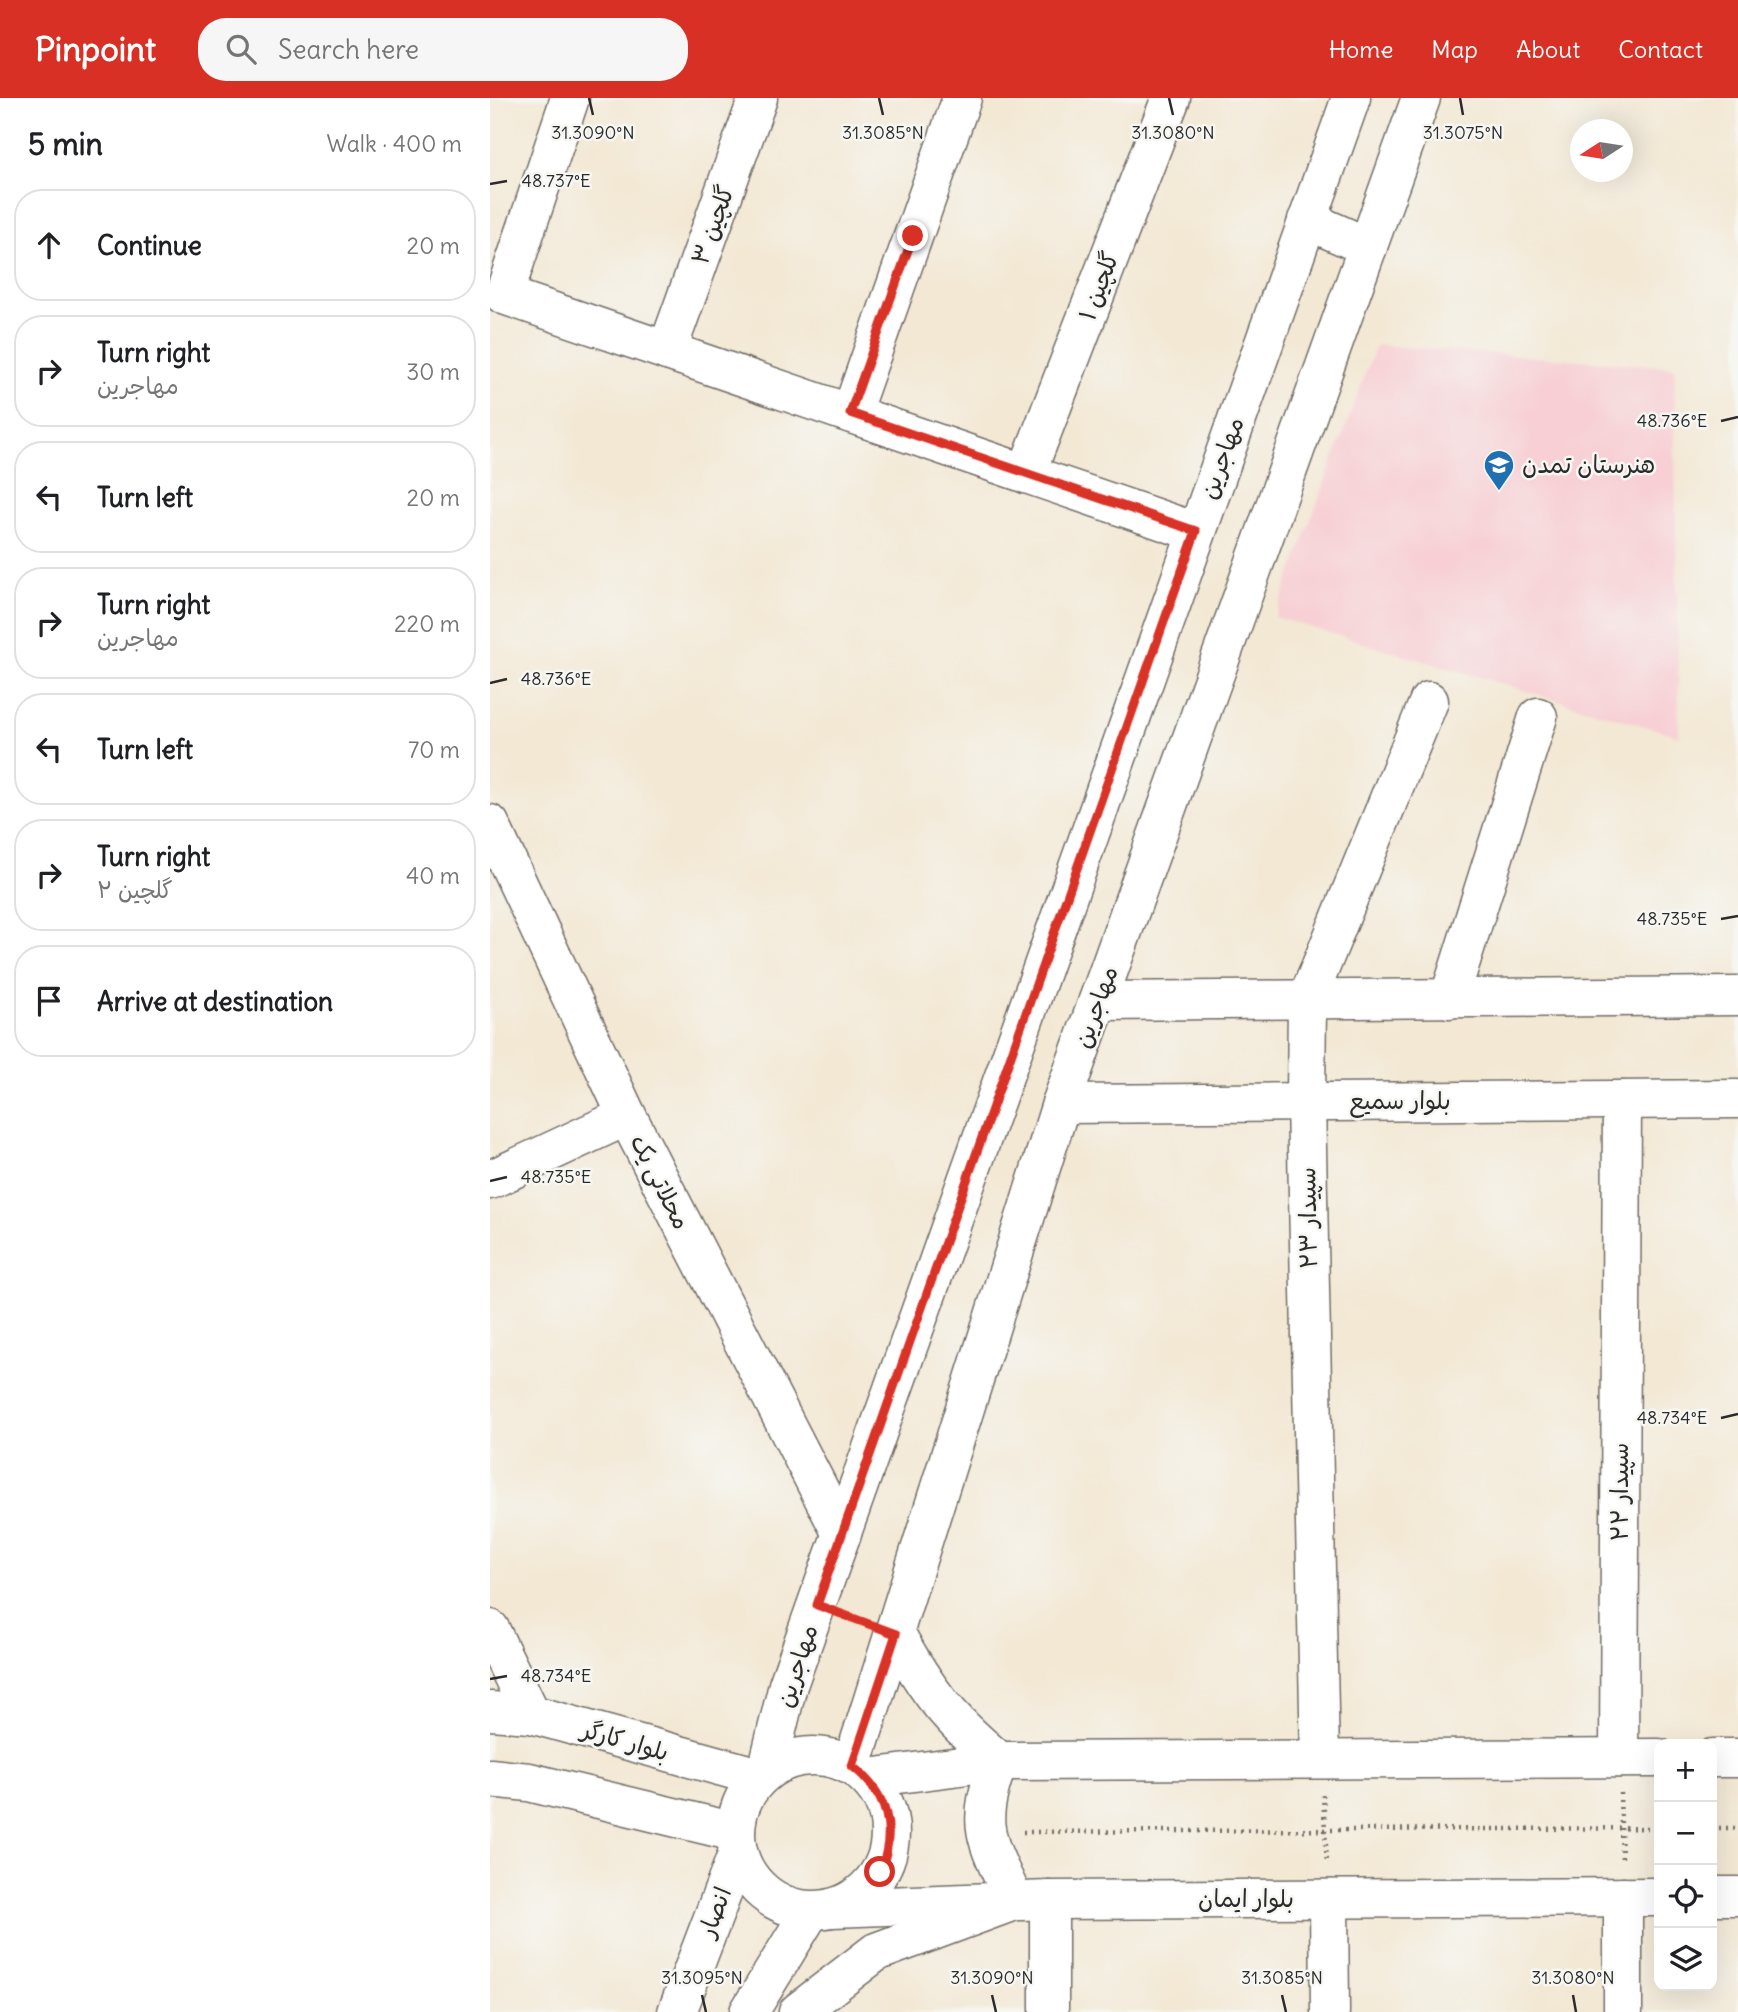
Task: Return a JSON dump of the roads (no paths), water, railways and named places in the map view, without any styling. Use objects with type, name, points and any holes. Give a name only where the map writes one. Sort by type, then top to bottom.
[{"type":"main road","points":[[570,98],[505,295],[1196,531]]},
{"type":"main road","name":"گلچین ۳","points":[[667,351],[758,98]]},
{"type":"main road","points":[[850,413],[962,98]]},
{"type":"main road","name":"گلچین ۱","points":[[1026,474],[1171,98]]},
{"type":"main road","name":"مهاجرین","points":[[763,1774],[788,1685],[1351,98]]},
{"type":"main road","name":"مهاجرین","points":[[860,1772],[896,1634],[1061,1104],[1422,98]]},
{"type":"main road","points":[[1307,220],[1368,247]]},
{"type":"main road","name":"سپیدار ۲۳","points":[[1320,1758],[1306,1102],[1307,1000],[1429,701]]},
{"type":"main road","points":[[1448,999],[1538,717]]},
{"type":"main road","name":"محلاتی یک","points":[[490,824],[627,1116],[842,1534]]},
{"type":"main road","points":[[1098,1001],[1738,996]]},
{"type":"main road","name":"بلوار سمیع","points":[[1061,1104],[1738,1099]]},
{"type":"main road","name":"سپیدار ۲۲","points":[[1619,1758],[1622,1100]]},
{"type":"main road","points":[[490,1180],[627,1116]]},
{"type":"main road","points":[[490,1629],[531,1714]]},
{"type":"main road","points":[[896,1634],[923,1683],[957,1725],[999,1761]]},
{"type":"main road","name":"بلوار کارگر","points":[[490,1711],[531,1714],[763,1774]]},
{"type":"main road","points":[[814,1755],[833,1758],[860,1772],[880,1795],[888,1813],[890,1834],[887,1854],[880,1872],[867,1889],[851,1900],[821,1910],[774,1900],[758,1887],[746,1871],[737,1842],[738,1812],[763,1774],[793,1757],[814,1755]]},
{"type":"main road","points":[[860,1772],[999,1761],[1654,1758]]},
{"type":"main road","points":[[1717,1758],[1738,1758]]},
{"type":"main road","points":[[999,1761],[986,1793],[984,1832],[1031,1900],[1049,2012]]},
{"type":"main road","points":[[490,1778],[529,1782],[737,1842]]},
{"type":"main road","name":"انصار","points":[[677,2012],[737,1842]]},
{"type":"main road","points":[[1717,1896],[1738,1896]]},
{"type":"main road","points":[[1623,2012],[1641,1897]]},
{"type":"main road","name":"بلوار ایمان","points":[[821,1910],[1031,1900],[1641,1897]]},
{"type":"main road","points":[[1329,1899],[1330,2012]]},
{"type":"main road","points":[[797,2012],[876,1952],[1031,1900]]},
{"type":"main road","points":[[749,2012],[821,1910]]},
{"type":"place","name":"هنرستان تمدن","points":[[1499,492]]}]
